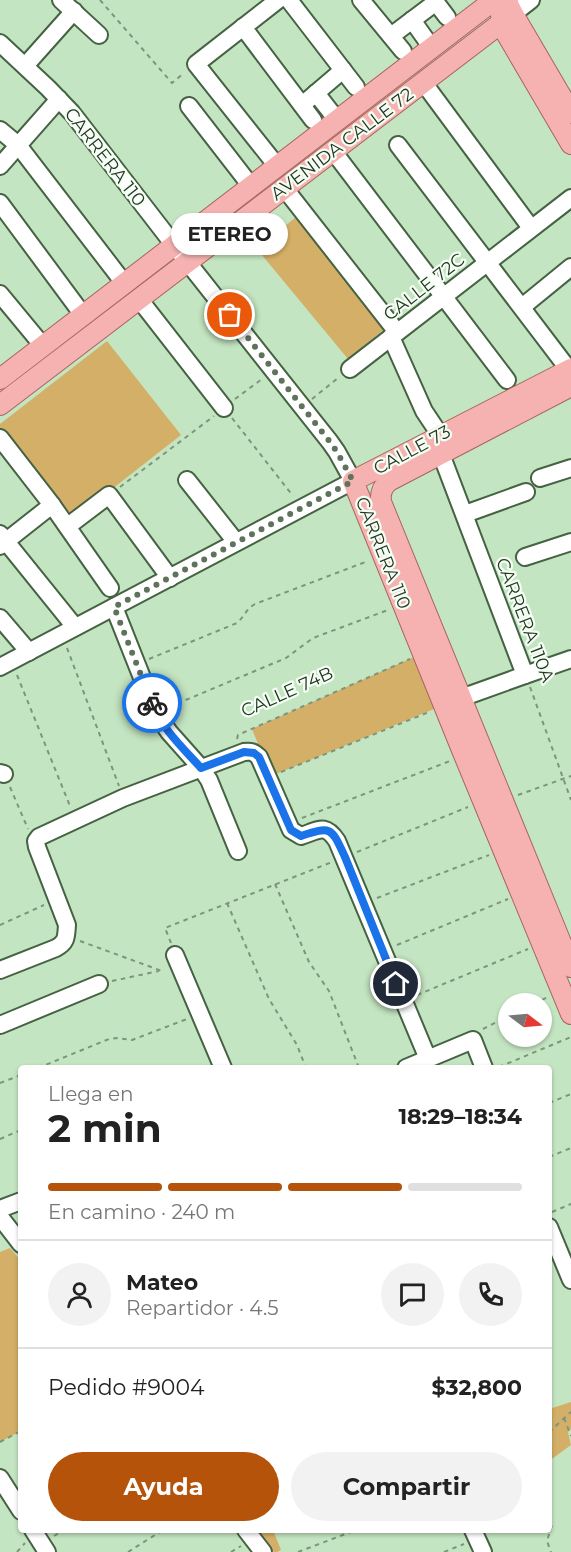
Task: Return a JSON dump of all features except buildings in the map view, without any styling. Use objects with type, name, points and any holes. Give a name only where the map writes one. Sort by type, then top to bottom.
[{"type":"main road","points":[[496,0],[507,7],[571,113]]},
{"type":"main road","name":"AVENIDA CALLE 72","points":[[0,379],[496,0]]},
{"type":"main road","points":[[507,7],[506,33],[571,144]]},
{"type":"main road","name":"AVENIDA CALLE 72","points":[[0,405],[423,82],[507,7]]},
{"type":"main road","name":"CALLE 73","points":[[381,492],[389,481],[441,445],[570,375]]},
{"type":"main road","name":"CALLE 73","points":[[353,481],[441,445]]},
{"type":"main road","name":"CARRERA 110","points":[[353,481],[571,1014]]},
{"type":"main road","name":"CARRERA 110","points":[[381,492],[381,502],[571,967]]},
{"type":"street","points":[[60,0],[99,35]]},
{"type":"street","points":[[277,166],[196,64],[278,0]]},
{"type":"street","points":[[289,0],[356,87]]},
{"type":"street","points":[[361,0],[403,51]]},
{"type":"street","points":[[507,7],[531,0]]},
{"type":"street","points":[[391,36],[435,1],[447,17]]},
{"type":"street","points":[[25,66],[74,11]]},
{"type":"street","points":[[412,20],[432,48]]},
{"type":"street","points":[[243,27],[313,120]]},
{"type":"street","name":"CARRERA 110","points":[[0,43],[59,99],[82,126],[302,406],[337,452],[353,481]]},
{"type":"street","points":[[302,105],[343,70]]},
{"type":"street","points":[[423,82],[531,228]]},
{"type":"street","points":[[316,93],[337,120]]},
{"type":"street","points":[[0,166],[59,99]]},
{"type":"street","points":[[189,106],[251,186]]},
{"type":"street","points":[[0,129],[18,145],[124,283]]},
{"type":"street","points":[[398,145],[488,262],[570,375]]},
{"type":"street","points":[[333,151],[507,380]]},
{"type":"street","points":[[289,194],[394,335]]},
{"type":"street","name":"CALLE 72C","points":[[350,369],[571,198]]},
{"type":"street","points":[[0,203],[83,315]]},
{"type":"street","points":[[522,308],[571,267]]},
{"type":"street","points":[[0,294],[43,346]]},
{"type":"street","points":[[139,299],[224,408]]},
{"type":"street","name":"CARRERA 110A","points":[[394,335],[424,411],[441,445],[525,675]]},
{"type":"street","points":[[0,438],[68,526],[110,588]]},
{"type":"street","points":[[540,478],[571,468]]},
{"type":"street","points":[[187,480],[236,542]]},
{"type":"street","name":"CALLE 73","points":[[6,664],[353,481]]},
{"type":"street","points":[[465,514],[526,492]]},
{"type":"street","points":[[68,526],[109,495],[170,578]]},
{"type":"street","points":[[52,505],[2,541],[69,631]]},
{"type":"street","points":[[525,557],[571,542]]},
{"type":"street","points":[[114,607],[156,712],[169,732],[209,780],[238,851]]},
{"type":"street","points":[[0,618],[28,652]]},
{"type":"street","points":[[461,698],[571,659]]},
{"type":"street","points":[[0,970],[63,944],[66,931],[37,847],[36,841],[39,837],[123,798],[244,752],[254,753],[259,757],[291,830],[301,836],[327,830],[338,841],[428,1059]]},
{"type":"street","points":[[176,955],[222,1065]]},
{"type":"street","points":[[0,1025],[99,984]]},
{"type":"street","points":[[413,1065],[473,1040],[483,1065]]},
{"type":"street","points":[[0,1209],[18,1202]]},
{"type":"street","points":[[0,1217],[13,1235]]},
{"type":"street","points":[[552,1242],[555,1257],[571,1280]]},
{"type":"street","points":[[0,1478],[18,1506]]},
{"type":"street","points":[[35,1533],[47,1552]]},
{"type":"street","points":[[248,1533],[263,1552]]},
{"type":"path","points":[[100,0],[172,83],[196,64]]},
{"type":"path","points":[[302,406],[350,369]]},
{"type":"path","points":[[109,495],[273,370]]},
{"type":"path","points":[[224,408],[302,508]]},
{"type":"path","points":[[136,664],[237,623],[255,604],[377,558]]},
{"type":"path","points":[[156,712],[286,658],[313,638],[396,607]]},
{"type":"path","points":[[69,631],[123,798]]},
{"type":"path","name":"CALLE 74B","points":[[244,752],[238,741],[238,735],[418,655]]},
{"type":"path","points":[[6,664],[76,819]]},
{"type":"path","name":"CARRERA 110A","points":[[525,675],[571,800]]},
{"type":"path","points":[[268,778],[434,710]]},
{"type":"path","points":[[288,824],[458,758]]},
{"type":"path","points":[[2,773],[37,847]]},
{"type":"path","points":[[509,798],[571,776]]},
{"type":"path","points":[[165,928],[477,804]]},
{"type":"path","points":[[363,904],[497,852]]},
{"type":"path","points":[[275,884],[309,962],[328,991],[358,1065]]},
{"type":"path","points":[[383,951],[513,897]]},
{"type":"path","points":[[0,925],[56,899]]},
{"type":"path","points":[[227,903],[269,999],[278,1016],[290,1030],[305,1065]]},
{"type":"path","points":[[66,931],[162,970],[99,984]]},
{"type":"path","points":[[403,1000],[535,946]]},
{"type":"path","points":[[552,995],[556,993]]},
{"type":"path","points":[[45,1065],[109,1039],[132,1040],[201,1014]]},
{"type":"path","points":[[473,1040],[485,1027],[498,1021]]},
{"type":"path","points":[[503,1065],[571,1037]]},
{"type":"path","points":[[0,1083],[18,1076]]},
{"type":"path","points":[[552,1102],[571,1094]]},
{"type":"path","points":[[0,1139],[18,1131]]},
{"type":"path","points":[[552,1156],[571,1148]]},
{"type":"path","points":[[552,1212],[571,1204]]},
{"type":"path","points":[[552,1429],[571,1412]]},
{"type":"path","points":[[564,1418],[571,1436]]},
{"type":"path","points":[[0,1442],[18,1433]]},
{"type":"path","points":[[128,1552],[158,1533]]},
{"type":"path","points":[[298,1552],[348,1533]]},
{"type":"path","points":[[550,1533],[547,1541],[551,1552]]},
{"type":"path","points":[[444,1552],[477,1540]]},
{"type":"shaded area","points":[[296,217],[387,327],[348,359],[257,249]]},
{"type":"shaded area","points":[[107,341],[181,435],[70,522],[0,431],[0,424]]},
{"type":"shaded area","points":[[414,657],[434,709],[271,776],[252,729]]},
{"type":"shaded area","points":[[10,1248],[18,1257],[18,1433],[0,1442],[0,1252]]},
{"type":"shaded area","points":[[571,1402],[571,1429],[568,1432],[571,1445],[552,1459],[552,1408]]},
{"type":"shaded area","points":[[259,1533],[274,1533],[281,1550],[274,1552]]},
{"type":"way so far","points":[[152,703],[114,607],[353,481],[330,442],[230,315]]},
{"type":"place","name":"ETEREO","points":[[230,315]]},
{"type":"route","points":[[152,703],[169,732],[201,768],[244,752],[254,753],[259,757],[291,830],[301,836],[322,830],[331,832],[345,857],[396,984]]}]
